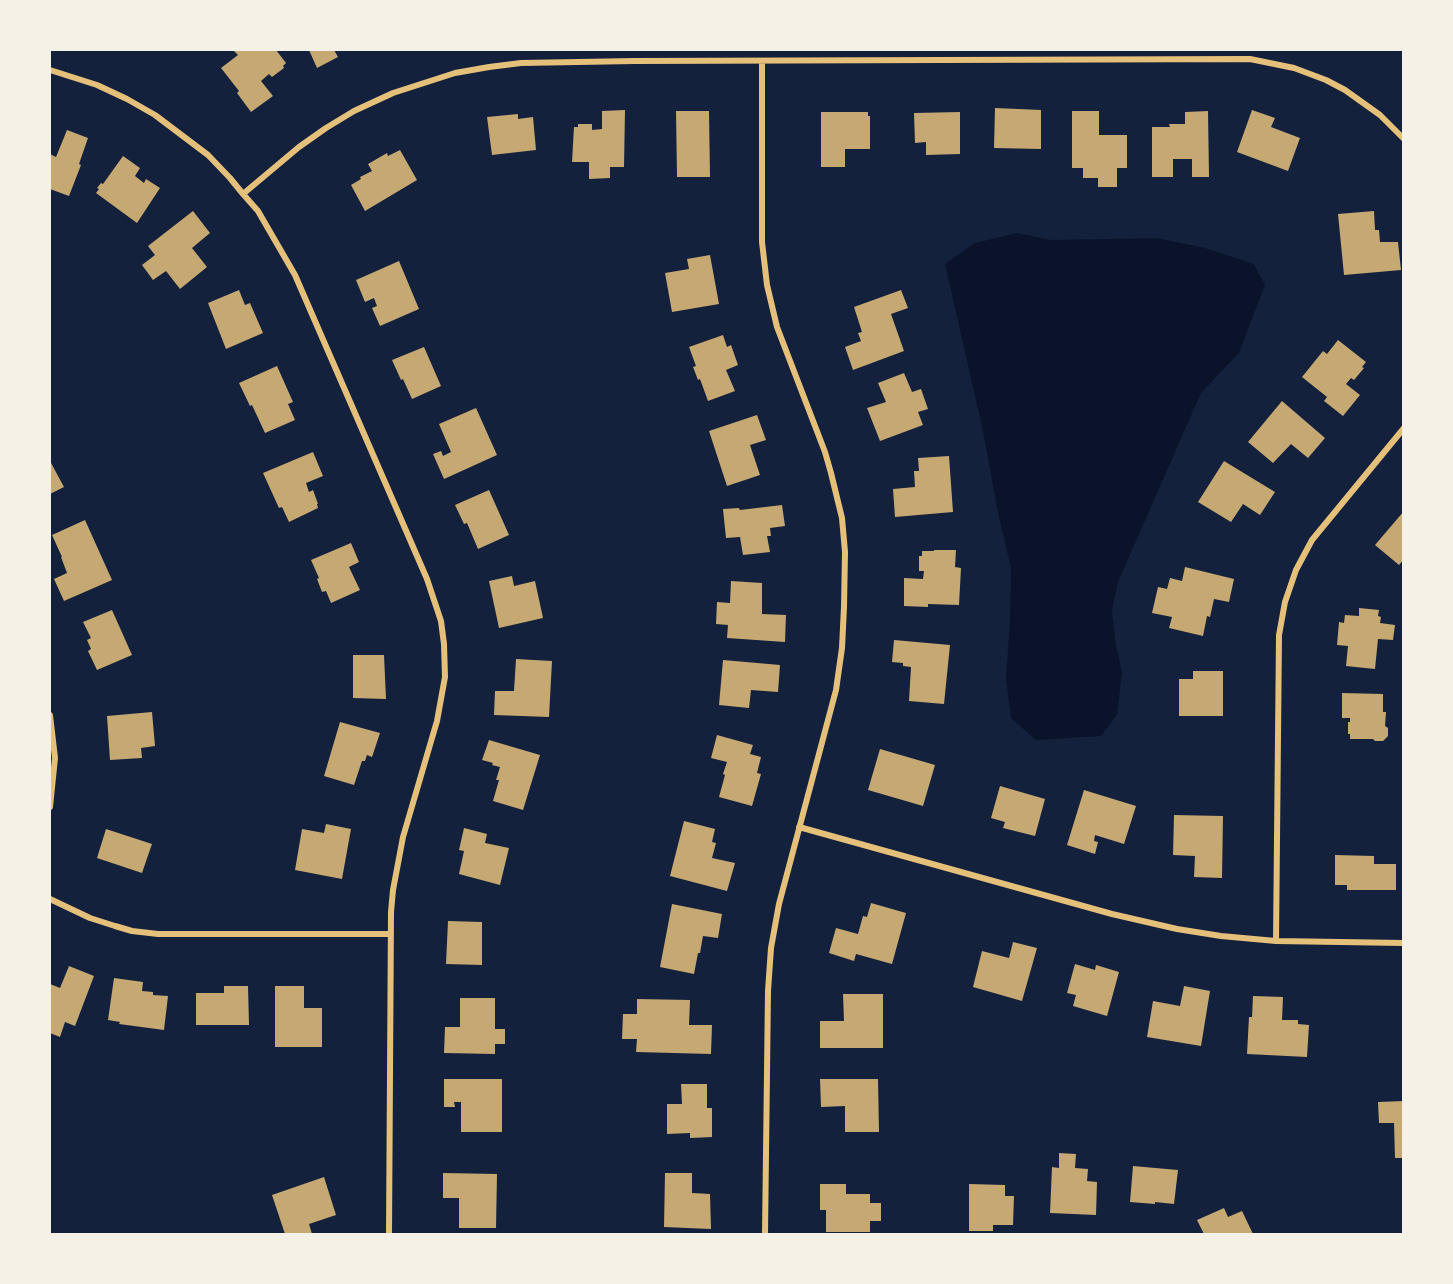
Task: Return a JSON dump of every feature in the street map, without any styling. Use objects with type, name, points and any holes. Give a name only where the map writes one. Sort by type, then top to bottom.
[{"type":"street","points":[[243,194],[299,147],[354,111],[393,93],[455,73],[521,63],[1250,59],[1273,62],[1326,80],[1345,90],[1380,115],[1404,139]]},
{"type":"street","points":[[762,61],[762,242],[767,285],[777,327],[825,452],[842,518],[845,552],[842,648],[836,690],[779,904],[771,948],[768,991],[765,1234]]},
{"type":"street","points":[[50,70],[98,85],[155,115],[208,155],[258,211],[295,275],[427,579],[441,621],[445,677],[437,721],[403,837],[393,890],[389,1234]]},
{"type":"street","points":[[1276,941],[1279,635],[1285,602],[1296,570],[1312,540],[1404,428]]},
{"type":"street","points":[[50,715],[55,758],[50,807]]},
{"type":"street","points":[[799,827],[1124,917],[1177,929],[1276,941],[1404,943]]},
{"type":"street","points":[[50,899],[90,918],[115,927],[141,932],[391,934]]},
{"type":"water","points":[[1017,233],[1051,240],[1157,238],[1205,248],[1254,264],[1265,285],[1239,353],[1201,393],[1118,582],[1112,610],[1122,673],[1117,715],[1101,736],[1036,740],[1011,718],[1006,679],[1011,568],[945,264],[975,243]]},
{"type":"building","points":[[233,50],[276,50],[286,63],[284,68],[272,77],[269,74],[261,81],[273,96],[251,112],[237,93],[239,91],[221,68],[238,55]]},
{"type":"building","points":[[309,50],[334,50],[338,57],[317,68]]},
{"type":"building","points":[[995,108],[1041,110],[1041,149],[994,148]]},
{"type":"building","points":[[625,110],[624,167],[610,167],[610,178],[589,179],[589,162],[572,162],[574,127],[578,127],[578,124],[592,124],[592,130],[602,129],[602,111]]},
{"type":"building","points":[[1252,110],[1275,118],[1271,127],[1300,138],[1288,171],[1237,152]]},
{"type":"building","points":[[676,111],[709,111],[710,177],[677,177]]},
{"type":"building","points":[[1072,111],[1099,111],[1099,135],[1127,135],[1127,168],[1117,168],[1117,187],[1098,187],[1098,178],[1083,178],[1083,168],[1072,168]]},
{"type":"building","points":[[1208,111],[1209,177],[1192,177],[1192,159],[1173,159],[1173,177],[1152,177],[1152,127],[1185,124],[1185,112]]},
{"type":"building","points":[[821,112],[868,112],[870,149],[845,149],[845,167],[821,167]]},
{"type":"building","points":[[960,112],[960,154],[926,155],[926,142],[915,143],[914,113]]},
{"type":"building","points":[[518,114],[518,119],[533,117],[536,150],[492,155],[487,117]]},
{"type":"building","points":[[67,130],[88,138],[69,196],[50,189],[50,154],[56,157]]},
{"type":"building","points":[[400,150],[417,180],[365,211],[351,185],[372,171],[368,164],[387,153],[388,156]]},
{"type":"building","points":[[123,156],[140,168],[135,176],[144,183],[146,179],[160,188],[137,223],[96,193],[99,189],[97,188],[101,183],[103,184]]},
{"type":"building","points":[[193,211],[210,233],[192,248],[207,267],[180,289],[166,271],[153,280],[142,265],[155,255],[148,246]]},
{"type":"building","points":[[1374,211],[1375,230],[1379,230],[1380,242],[1398,242],[1401,270],[1344,275],[1338,214]]},
{"type":"building","points":[[710,255],[719,304],[672,312],[665,273],[689,269],[687,259]]},
{"type":"building","points":[[399,261],[419,309],[380,326],[372,308],[377,306],[374,298],[365,302],[356,280]]},
{"type":"building","points":[[239,290],[245,305],[250,303],[263,333],[226,349],[208,303]]},
{"type":"building","points":[[901,290],[908,308],[891,314],[904,351],[853,370],[845,347],[861,341],[858,333],[862,332],[854,307]]},
{"type":"building","points":[[723,335],[727,347],[731,345],[738,365],[726,370],[735,391],[708,401],[693,367],[696,366],[689,347]]},
{"type":"building","points":[[1338,340],[1366,362],[1354,380],[1351,378],[1346,384],[1360,395],[1343,416],[1324,401],[1327,397],[1302,377],[1323,351],[1327,354]]},
{"type":"building","points":[[424,347],[441,386],[412,399],[392,360]]},
{"type":"building","points":[[277,366],[293,402],[288,404],[295,420],[265,433],[239,383]]},
{"type":"building","points":[[904,373],[912,392],[921,389],[928,409],[918,412],[923,425],[880,441],[867,408],[886,402],[878,383]]},
{"type":"building","points":[[1282,401],[1325,438],[1308,458],[1291,444],[1273,463],[1248,442]]},
{"type":"building","points":[[476,408],[497,455],[444,479],[433,454],[441,451],[443,456],[451,452],[439,424]]},
{"type":"building","points":[[757,415],[766,440],[750,445],[760,475],[727,486],[709,431]]},
{"type":"building","points":[[313,452],[323,476],[306,483],[309,492],[313,490],[318,508],[289,522],[282,507],[279,508],[263,473]]},
{"type":"building","points":[[949,456],[953,512],[895,517],[893,489],[915,487],[914,471],[919,471],[918,458]]},
{"type":"building","points":[[50,461],[64,487],[50,494]]},
{"type":"building","points":[[1224,461],[1275,492],[1260,515],[1243,504],[1231,522],[1198,502]]},
{"type":"building","points":[[489,490],[509,535],[478,549],[467,523],[464,524],[455,505]]},
{"type":"building","points":[[782,505],[785,526],[770,528],[771,536],[767,536],[770,552],[743,555],[740,537],[726,538],[723,509],[739,508],[740,510]]},
{"type":"building","points":[[1404,511],[1404,559],[1399,565],[1375,545]]},
{"type":"building","points":[[85,520],[112,580],[64,601],[54,579],[67,573],[52,535]]},
{"type":"building","points":[[351,543],[359,562],[349,567],[360,590],[331,603],[326,591],[322,592],[311,560]]},
{"type":"building","points":[[956,550],[955,567],[961,568],[959,605],[904,606],[904,578],[923,579],[924,571],[919,571],[919,556],[922,556],[922,551]]},
{"type":"building","points":[[1185,567],[1234,579],[1229,602],[1214,599],[1210,617],[1207,616],[1203,636],[1169,628],[1172,617],[1152,613],[1158,587],[1167,589],[1170,578],[1182,581]]},
{"type":"building","points":[[512,576],[514,586],[535,581],[543,618],[499,628],[489,581]]},
{"type":"building","points":[[731,581],[762,583],[762,614],[786,615],[785,642],[727,638],[728,625],[716,624],[717,602],[730,603]]},
{"type":"building","points":[[1359,608],[1379,610],[1380,623],[1395,625],[1393,640],[1378,639],[1375,669],[1346,666],[1348,646],[1337,645],[1339,622],[1344,623],[1345,615],[1359,616]]},
{"type":"building","points":[[112,610],[132,655],[97,670],[88,651],[91,649],[87,640],[91,638],[83,622]]},
{"type":"building","points":[[894,640],[950,645],[944,704],[909,701],[911,667],[903,666],[903,663],[892,662]]},
{"type":"building","points":[[353,655],[384,655],[386,699],[353,698]]},
{"type":"building","points":[[516,659],[552,661],[549,717],[494,715],[495,691],[514,691]]},
{"type":"building","points":[[723,660],[780,665],[778,692],[751,690],[749,708],[719,705]]},
{"type":"building","points":[[1193,671],[1223,671],[1223,716],[1179,716],[1179,679],[1193,679]]},
{"type":"building","points":[[1342,693],[1383,694],[1383,712],[1386,712],[1385,726],[1388,728],[1388,736],[1383,741],[1350,739],[1348,722],[1350,718],[1342,718]]},
{"type":"building","points":[[152,712],[155,746],[141,748],[142,758],[110,760],[107,716]]},
{"type":"building","points":[[340,722],[380,733],[372,757],[367,755],[365,761],[362,761],[354,785],[324,776]]},
{"type":"building","points":[[717,735],[753,745],[750,754],[761,757],[757,773],[761,774],[752,806],[719,797],[727,762],[711,758]]},
{"type":"building","points":[[489,740],[540,755],[523,810],[493,801],[500,767],[482,760]]},
{"type":"building","points":[[880,749],[935,765],[923,806],[868,790]]},
{"type":"building","points":[[1000,786],[1045,799],[1035,836],[1003,828],[1005,822],[991,818]]},
{"type":"building","points":[[1084,790],[1136,806],[1124,844],[1095,835],[1094,841],[1098,842],[1095,854],[1067,845]]},
{"type":"building","points":[[1174,815],[1223,816],[1222,878],[1194,877],[1195,856],[1173,855]]},
{"type":"building","points":[[684,821],[715,829],[712,842],[716,843],[712,858],[735,863],[727,891],[670,876]]},
{"type":"building","points":[[326,824],[351,829],[342,879],[295,870],[302,829],[324,833]]},
{"type":"building","points":[[464,828],[487,834],[485,843],[509,848],[500,885],[459,874],[464,851],[459,850]]},
{"type":"building","points":[[106,829],[152,844],[142,873],[97,858]]},
{"type":"building","points":[[1335,855],[1374,856],[1374,864],[1396,864],[1396,890],[1347,890],[1347,885],[1335,885]]},
{"type":"building","points":[[871,903],[906,913],[892,964],[856,954],[854,961],[829,953],[836,928],[858,934],[863,916],[867,917]]},
{"type":"building","points":[[672,904],[722,914],[718,938],[703,936],[694,974],[660,967]]},
{"type":"building","points":[[448,921],[482,922],[482,965],[446,964]]},
{"type":"building","points":[[1013,942],[1037,948],[1022,1001],[973,987],[982,951],[1009,958]]},
{"type":"building","points":[[1075,964],[1095,970],[1096,965],[1119,972],[1107,1016],[1073,1006],[1076,995],[1067,993]]},
{"type":"building","points":[[69,966],[94,976],[75,1026],[65,1022],[60,1037],[50,1033],[50,984],[60,988]]},
{"type":"building","points":[[114,978],[143,982],[142,991],[153,992],[153,995],[168,996],[164,1030],[119,1024],[120,1022],[108,1020]]},
{"type":"building","points":[[224,986],[248,986],[249,1025],[196,1025],[196,993],[224,993]]},
{"type":"building","points":[[275,986],[304,986],[304,1008],[322,1008],[322,1047],[275,1047]]},
{"type":"building","points":[[1184,986],[1210,991],[1201,1046],[1147,1037],[1153,1001],[1180,1006]]},
{"type":"building","points":[[843,994],[883,994],[883,1048],[820,1048],[820,1021],[844,1021]]},
{"type":"building","points":[[1253,996],[1283,997],[1282,1020],[1298,1020],[1298,1024],[1309,1025],[1307,1057],[1247,1054],[1249,1017],[1252,1017]]},
{"type":"building","points":[[460,998],[495,998],[495,1029],[505,1029],[505,1044],[495,1044],[495,1054],[444,1053],[445,1027],[460,1027]]},
{"type":"building","points":[[637,999],[690,1000],[689,1025],[712,1025],[711,1054],[636,1052],[637,1039],[622,1039],[623,1014],[637,1014]]},
{"type":"building","points":[[444,1079],[502,1079],[502,1132],[461,1132],[461,1102],[454,1102],[455,1107],[444,1107]]},
{"type":"building","points":[[820,1079],[878,1079],[879,1132],[845,1132],[845,1106],[821,1107]]},
{"type":"building","points":[[681,1084],[707,1084],[707,1108],[712,1108],[712,1137],[690,1138],[690,1133],[667,1134],[667,1104],[682,1104]]},
{"type":"building","points":[[1404,1101],[1404,1158],[1395,1158],[1394,1123],[1379,1123],[1378,1102]]},
{"type":"building","points":[[1059,1153],[1076,1154],[1075,1168],[1088,1169],[1087,1181],[1097,1182],[1096,1215],[1050,1213],[1052,1167],[1059,1168]]},
{"type":"building","points":[[1133,1166],[1178,1170],[1174,1204],[1130,1202]]},
{"type":"building","points":[[443,1173],[497,1174],[496,1228],[459,1228],[459,1198],[443,1198]]},
{"type":"building","points":[[665,1173],[692,1173],[692,1193],[710,1194],[711,1229],[664,1227]]},
{"type":"building","points":[[324,1177],[336,1215],[309,1224],[312,1234],[285,1234],[272,1195]]},
{"type":"building","points":[[820,1184],[846,1184],[846,1194],[870,1194],[870,1203],[881,1203],[881,1221],[870,1221],[870,1232],[826,1232],[826,1210],[820,1210]]},
{"type":"building","points":[[969,1184],[1005,1185],[1005,1196],[1014,1196],[1013,1225],[993,1225],[993,1231],[969,1231]]},
{"type":"building","points":[[1224,1208],[1228,1217],[1242,1211],[1253,1234],[1204,1234],[1197,1220]]}]
